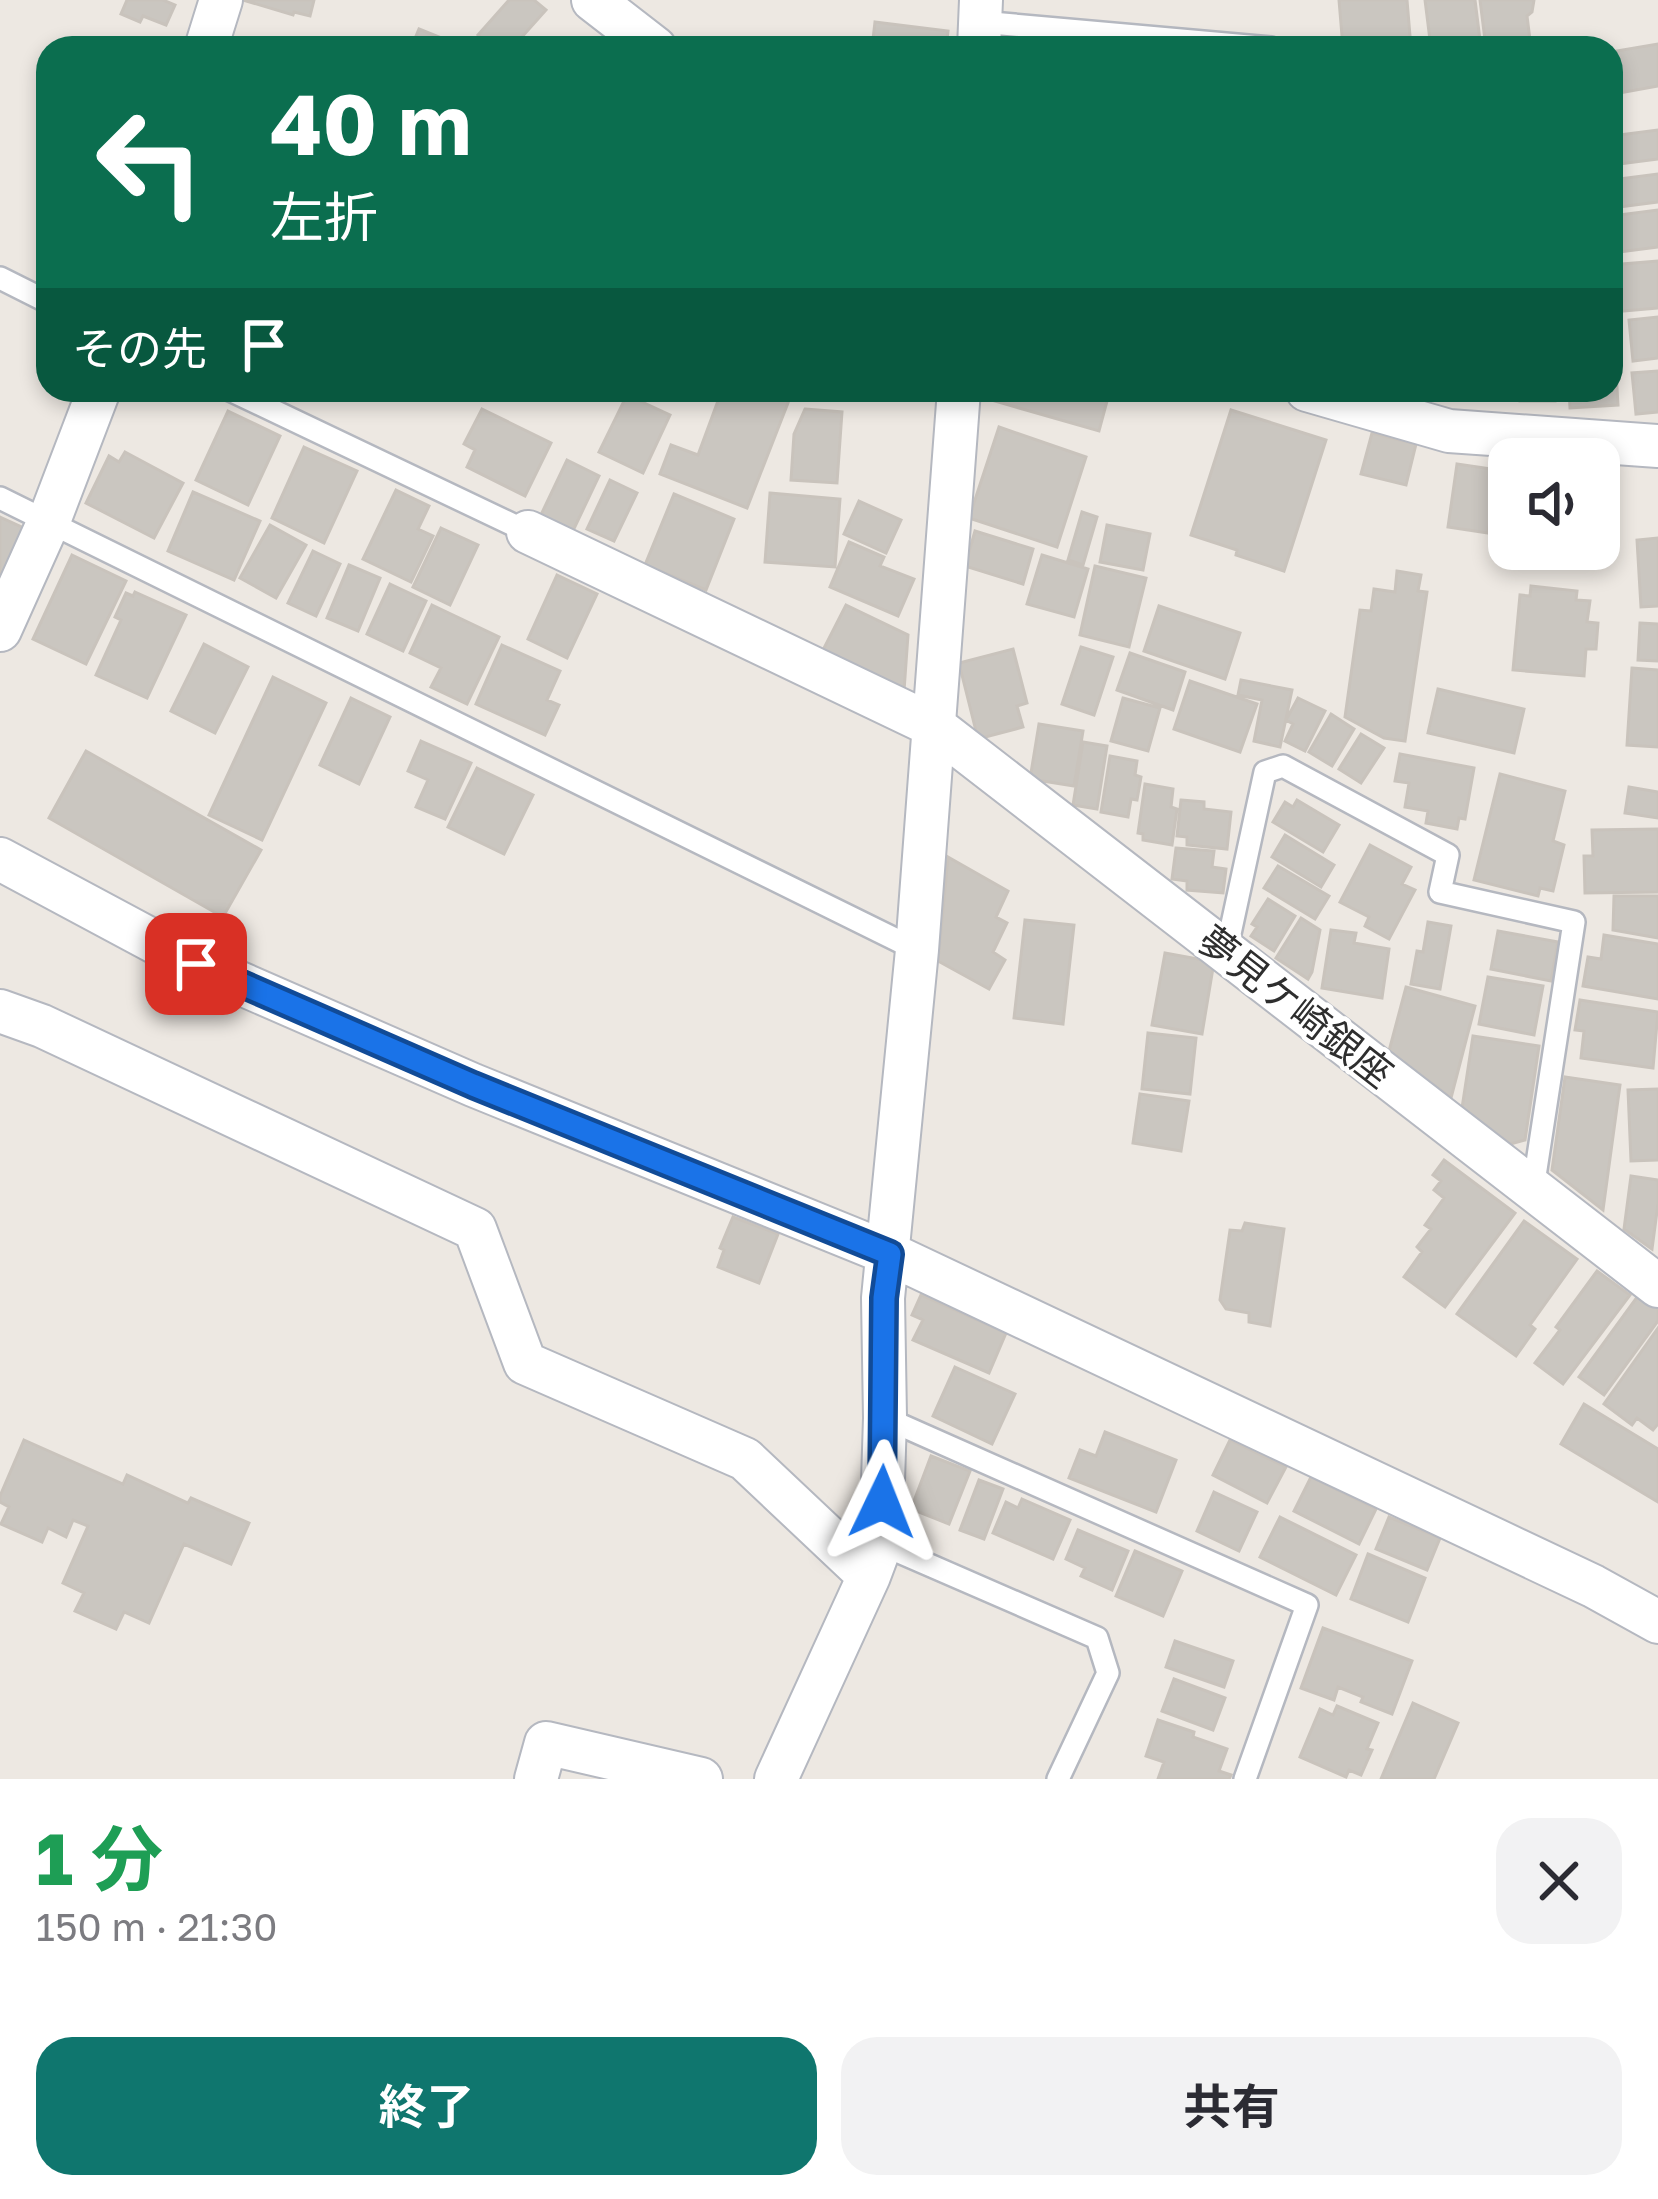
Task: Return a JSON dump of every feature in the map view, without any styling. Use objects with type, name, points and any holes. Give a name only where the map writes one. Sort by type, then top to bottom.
[{"type":"street","points":[[210,36],[221,0]]},
{"type":"street","points":[[593,0],[640,36]]},
{"type":"street","points":[[0,630],[94,402]]},
{"type":"street","points":[[776,1779],[875,1560],[885,1418],[884,1298],[958,402]]},
{"type":"street","points":[[1349,402],[1449,431],[1658,446]]},
{"type":"street","name":"夢見ケ崎銀座","points":[[528,532],[934,726],[1658,1286]]},
{"type":"street","points":[[0,859],[196,964],[473,1085],[890,1254],[1593,1586],[1658,1622]]},
{"type":"street","points":[[0,1011],[42,1026],[476,1229],[525,1363],[745,1460],[875,1560]]},
{"type":"street","points":[[536,1779],[546,1743],[701,1779]]},
{"type":"lane","points":[[980,24],[1126,36]]},
{"type":"lane","points":[[0,278],[36,296]]},
{"type":"lane","points":[[255,402],[528,532]]},
{"type":"lane","points":[[0,498],[916,950]]},
{"type":"lane","points":[[1226,952],[1264,772],[1283,766],[1448,855],[1440,892],[1574,922],[1532,1189]]},
{"type":"lane","points":[[885,1418],[1307,1605],[1245,1779]]},
{"type":"lane","points":[[875,1560],[1097,1638],[1108,1673],[1058,1779]]},
{"type":"building","points":[[127,0],[163,0],[175,5],[166,25],[121,14]]},
{"type":"building","points":[[243,0],[314,0],[310,16]]},
{"type":"building","points":[[509,0],[534,0],[546,10],[523,36],[478,35]]},
{"type":"building","points":[[1339,0],[1407,0],[1410,36],[1342,36]]},
{"type":"building","points":[[1425,0],[1475,0],[1480,36],[1430,36]]},
{"type":"building","points":[[1480,0],[1534,0],[1527,16],[1530,36],[1484,36]]},
{"type":"building","points":[[875,22],[948,31],[947,36],[873,36]]},
{"type":"building","points":[[1658,44],[1658,86],[1623,92],[1623,50]]},
{"type":"building","points":[[1658,130],[1658,159],[1623,163],[1623,134]]},
{"type":"building","points":[[1658,174],[1658,202],[1623,206],[1623,178]]},
{"type":"building","points":[[1658,210],[1658,247],[1623,251],[1623,214]]},
{"type":"building","points":[[1658,261],[1658,308],[1623,311],[1623,264]]},
{"type":"building","points":[[1658,317],[1658,358],[1633,361],[1629,320]]},
{"type":"building","points":[[1658,371],[1658,412],[1636,414],[1632,373]]},
{"type":"building","points":[[624,402],[642,402],[670,415],[643,473],[599,452]]},
{"type":"building","points":[[718,402],[788,402],[747,508],[660,474],[671,445],[698,455]]},
{"type":"building","points":[[998,402],[1107,402],[1099,431]]},
{"type":"building","points":[[1570,402],[1618,402],[1618,405],[1570,408]]},
{"type":"building","points":[[482,409],[551,443],[525,496],[467,467],[475,450],[464,444]]},
{"type":"building","points":[[805,409],[842,412],[837,483],[791,480],[794,434]]},
{"type":"building","points":[[1231,410],[1326,440],[1284,571],[1191,535]]},
{"type":"building","points":[[228,411],[280,436],[248,505],[196,480]]},
{"type":"building","points":[[999,427],[1086,457],[1057,547],[969,518]]},
{"type":"building","points":[[1372,433],[1416,444],[1406,485],[1361,474]]},
{"type":"building","points":[[304,447],[357,471],[324,543],[272,518]]},
{"type":"building","points":[[125,452],[183,483],[154,538],[86,503],[109,456],[119,462]]},
{"type":"building","points":[[567,460],[599,476],[571,535],[539,519]]},
{"type":"building","points":[[1457,464],[1488,469],[1488,533],[1448,527]]},
{"type":"building","points":[[610,480],[637,493],[614,541],[587,529]]},
{"type":"building","points":[[396,490],[429,506],[418,529],[433,536],[411,582],[363,559]]},
{"type":"building","points":[[193,492],[260,521],[234,580],[168,551]]},
{"type":"building","points":[[770,493],[840,499],[835,567],[765,562]]},
{"type":"building","points":[[674,494],[734,519],[706,590],[645,565]]},
{"type":"building","points":[[859,501],[901,520],[886,553],[844,534]]},
{"type":"building","points":[[1082,512],[1097,517],[1083,565],[1068,560]]},
{"type":"building","points":[[0,517],[26,529],[0,585]]},
{"type":"building","points":[[270,525],[306,545],[276,598],[240,578]]},
{"type":"building","points":[[1107,525],[1150,534],[1143,570],[1100,562]]},
{"type":"building","points":[[441,528],[478,545],[450,605],[413,587]]},
{"type":"building","points":[[975,531],[1033,549],[1023,584],[965,566]]},
{"type":"building","points":[[1658,538],[1658,606],[1641,607],[1637,540]]},
{"type":"building","points":[[849,542],[884,557],[880,566],[914,579],[898,616],[830,587]]},
{"type":"building","points":[[313,551],[340,564],[316,616],[288,603]]},
{"type":"building","points":[[72,555],[126,581],[86,664],[33,639]]},
{"type":"building","points":[[1042,555],[1088,569],[1074,617],[1027,604]]},
{"type":"building","points":[[349,565],[380,578],[358,631],[327,618]]},
{"type":"building","points":[[1095,566],[1146,578],[1129,647],[1080,635]]},
{"type":"building","points":[[1397,571],[1421,575],[1418,591],[1427,592],[1405,741],[1384,738],[1345,717],[1360,610],[1371,611],[1374,589],[1395,592]]},
{"type":"building","points":[[557,575],[597,594],[567,658],[528,639]]},
{"type":"building","points":[[390,584],[426,601],[403,651],[367,634]]},
{"type":"building","points":[[1531,586],[1577,591],[1576,600],[1590,601],[1587,622],[1598,623],[1596,649],[1586,649],[1584,676],[1513,670],[1520,595],[1530,596]]},
{"type":"building","points":[[135,592],[186,615],[147,698],[96,675],[121,620],[115,617],[126,593],[133,596]]},
{"type":"building","points":[[432,605],[499,637],[467,704],[431,687],[441,668],[410,653]]},
{"type":"building","points":[[846,605],[908,635],[904,691],[822,652]]},
{"type":"building","points":[[1159,606],[1240,633],[1225,679],[1144,651]]},
{"type":"building","points":[[1640,623],[1658,624],[1658,661],[1638,660]]},
{"type":"building","points":[[204,644],[248,667],[215,733],[171,711]]},
{"type":"building","points":[[502,645],[560,671],[547,700],[559,705],[545,735],[476,704]]},
{"type":"building","points":[[1081,647],[1113,657],[1094,715],[1062,704]]},
{"type":"building","points":[[1013,649],[1027,703],[1017,706],[1023,727],[978,739],[959,663]]},
{"type":"building","points":[[1130,653],[1185,672],[1173,710],[1117,690]]},
{"type":"building","points":[[1632,668],[1658,670],[1658,747],[1627,745]]},
{"type":"building","points":[[273,677],[326,703],[262,840],[209,815]]},
{"type":"building","points":[[1241,680],[1292,690],[1280,747],[1254,741],[1262,700],[1238,695]]},
{"type":"building","points":[[1190,681],[1257,704],[1240,752],[1174,729]]},
{"type":"building","points":[[1438,689],[1524,709],[1514,753],[1428,733]]},
{"type":"building","points":[[351,698],[390,717],[359,784],[320,765]]},
{"type":"building","points":[[1123,698],[1160,708],[1148,751],[1111,741]]},
{"type":"building","points":[[1298,698],[1325,711],[1305,751],[1285,741],[1293,724],[1286,720]]},
{"type":"building","points":[[1331,714],[1354,729],[1332,766],[1309,752]]},
{"type":"building","points":[[1039,724],[1083,731],[1074,786],[1030,779]]},
{"type":"building","points":[[1361,734],[1384,748],[1361,783],[1339,769]]},
{"type":"building","points":[[421,741],[471,763],[445,819],[416,807],[428,780],[408,771]]},
{"type":"building","points":[[1083,742],[1107,746],[1097,809],[1073,805]]},
{"type":"building","points":[[86,751],[261,850],[223,917],[49,818]]},
{"type":"building","points":[[1400,754],[1474,768],[1465,819],[1459,818],[1457,829],[1426,823],[1428,811],[1405,807],[1409,783],[1395,781]]},
{"type":"building","points":[[1110,756],[1137,761],[1135,775],[1141,777],[1128,817],[1101,812]]},
{"type":"building","points":[[477,768],[533,795],[504,854],[448,827]]},
{"type":"building","points":[[1500,774],[1565,791],[1553,841],[1564,845],[1553,891],[1540,888],[1538,896],[1474,880]]},
{"type":"building","points":[[1145,784],[1173,789],[1171,807],[1177,809],[1172,845],[1143,840],[1138,833]]},
{"type":"building","points":[[1629,787],[1658,792],[1658,818],[1625,813]]},
{"type":"building","points":[[1181,800],[1231,812],[1227,849],[1187,845],[1187,837],[1177,836]]},
{"type":"building","points":[[1297,800],[1339,825],[1323,852],[1273,822],[1285,802],[1293,807]]},
{"type":"building","points":[[1658,829],[1658,892],[1585,893],[1584,856],[1593,856],[1592,830]]},
{"type":"building","points":[[1285,835],[1334,865],[1321,887],[1272,857]]},
{"type":"building","points":[[1370,845],[1411,867],[1402,884],[1415,890],[1389,939],[1365,926],[1369,917],[1340,902]]},
{"type":"building","points":[[1176,848],[1214,851],[1212,867],[1226,869],[1223,893],[1187,890],[1187,881],[1172,879]]},
{"type":"building","points":[[948,857],[1008,891],[996,917],[1007,923],[993,952],[1005,960],[989,989],[938,961]]},
{"type":"building","points":[[1278,866],[1329,896],[1315,919],[1264,888]]},
{"type":"building","points":[[1614,896],[1658,896],[1658,938],[1613,930]]},
{"type":"building","points":[[1268,899],[1295,916],[1274,951],[1251,936],[1257,927],[1252,924]]},
{"type":"building","points":[[1301,918],[1320,930],[1308,979],[1276,958]]},
{"type":"building","points":[[1025,920],[1074,925],[1063,1024],[1014,1018]]},
{"type":"building","points":[[1428,922],[1451,926],[1440,989],[1411,984]]},
{"type":"building","points":[[1331,930],[1356,933],[1354,943],[1389,949],[1382,998],[1322,988]]},
{"type":"building","points":[[1498,931],[1558,942],[1551,981],[1491,969]]},
{"type":"building","points":[[1604,935],[1658,944],[1658,999],[1583,986],[1588,957],[1601,959]]},
{"type":"building","points":[[1165,953],[1214,962],[1202,1034],[1152,1025]]},
{"type":"building","points":[[1488,977],[1543,986],[1534,1035],[1479,1024]]},
{"type":"building","points":[[1406,987],[1475,1006],[1451,1098],[1389,1051]]},
{"type":"building","points":[[1580,1000],[1658,1012],[1653,1068],[1581,1058],[1584,1031],[1575,1030]]},
{"type":"building","points":[[1148,1033],[1196,1038],[1190,1094],[1142,1089]]},
{"type":"building","points":[[1473,1036],[1539,1046],[1525,1140],[1510,1144],[1462,1108]]},
{"type":"building","points":[[1565,1077],[1620,1085],[1603,1210],[1552,1170]]},
{"type":"building","points":[[1658,1089],[1658,1160],[1631,1161],[1628,1090]]},
{"type":"building","points":[[1140,1094],[1189,1101],[1181,1151],[1133,1143]]},
{"type":"building","points":[[1444,1160],[1515,1213],[1445,1307],[1404,1277],[1422,1252],[1417,1247],[1431,1229],[1425,1225],[1444,1198],[1434,1190],[1441,1181],[1433,1175]]},
{"type":"building","points":[[1631,1176],[1658,1180],[1652,1249],[1624,1229]]},
{"type":"building","points":[[733,1217],[778,1234],[759,1283],[718,1267]]},
{"type":"building","points":[[1524,1221],[1577,1259],[1530,1325],[1535,1329],[1516,1356],[1457,1314]]},
{"type":"building","points":[[1245,1223],[1284,1229],[1270,1326],[1249,1322],[1249,1313],[1226,1309],[1220,1300],[1230,1230],[1242,1231]]},
{"type":"building","points":[[1597,1271],[1630,1295],[1563,1384],[1535,1363]]},
{"type":"building","points":[[1640,1293],[1658,1306],[1658,1321],[1604,1395],[1579,1377]]},
{"type":"building","points":[[921,1295],[1006,1333],[989,1373],[913,1340],[923,1320],[912,1315]]},
{"type":"building","points":[[1658,1328],[1658,1424],[1653,1430],[1637,1418],[1632,1425],[1604,1404]]},
{"type":"building","points":[[955,1367],[1015,1394],[992,1444],[933,1416]]},
{"type":"building","points":[[1584,1404],[1658,1449],[1658,1502],[1561,1444]]},
{"type":"building","points":[[1105,1432],[1176,1460],[1156,1512],[1069,1478],[1080,1450],[1096,1456]]},
{"type":"building","points":[[24,1440],[123,1484],[127,1475],[188,1503],[191,1498],[249,1523],[231,1564],[184,1544],[149,1623],[124,1612],[116,1629],[75,1611],[84,1593],[63,1583],[88,1526],[73,1520],[66,1537],[48,1528],[42,1542],[1,1524],[9,1507],[0,1502],[0,1496]]},
{"type":"building","points":[[1230,1440],[1286,1467],[1267,1503],[1213,1475]]},
{"type":"building","points":[[931,1456],[970,1471],[949,1524],[911,1509]]},
{"type":"building","points":[[1311,1477],[1376,1509],[1359,1544],[1294,1511]]},
{"type":"building","points":[[979,1480],[1003,1489],[984,1539],[960,1530]]},
{"type":"building","points":[[1214,1492],[1257,1512],[1239,1551],[1197,1531]]},
{"type":"building","points":[[1022,1499],[1070,1520],[1053,1559],[993,1533],[1006,1502],[1018,1508]]},
{"type":"building","points":[[1280,1517],[1356,1555],[1336,1595],[1260,1557]]},
{"type":"building","points":[[1389,1517],[1440,1538],[1427,1570],[1376,1549]]},
{"type":"building","points":[[1078,1530],[1128,1551],[1112,1590],[1081,1576],[1085,1568],[1066,1559]]},
{"type":"building","points":[[1135,1551],[1182,1571],[1163,1616],[1116,1596]]},
{"type":"building","points":[[1368,1554],[1425,1578],[1408,1622],[1351,1599]]},
{"type":"building","points":[[1323,1628],[1412,1661],[1392,1714],[1338,1687],[1334,1700],[1301,1688]]},
{"type":"building","points":[[1175,1641],[1233,1661],[1224,1687],[1166,1667]]},
{"type":"building","points":[[1174,1679],[1225,1698],[1213,1730],[1162,1711]]},
{"type":"building","points":[[1413,1703],[1458,1723],[1434,1779],[1381,1779]]},
{"type":"building","points":[[1337,1706],[1378,1723],[1361,1775],[1349,1770],[1346,1777],[1300,1757],[1320,1709],[1333,1715]]},
{"type":"building","points":[[1158,1720],[1227,1749],[1219,1771],[1231,1775],[1229,1779],[1158,1779],[1164,1762],[1146,1756]]},
{"type":"route","points":[[196,964],[473,1085],[890,1254],[884,1298],[882,1502]]}]
